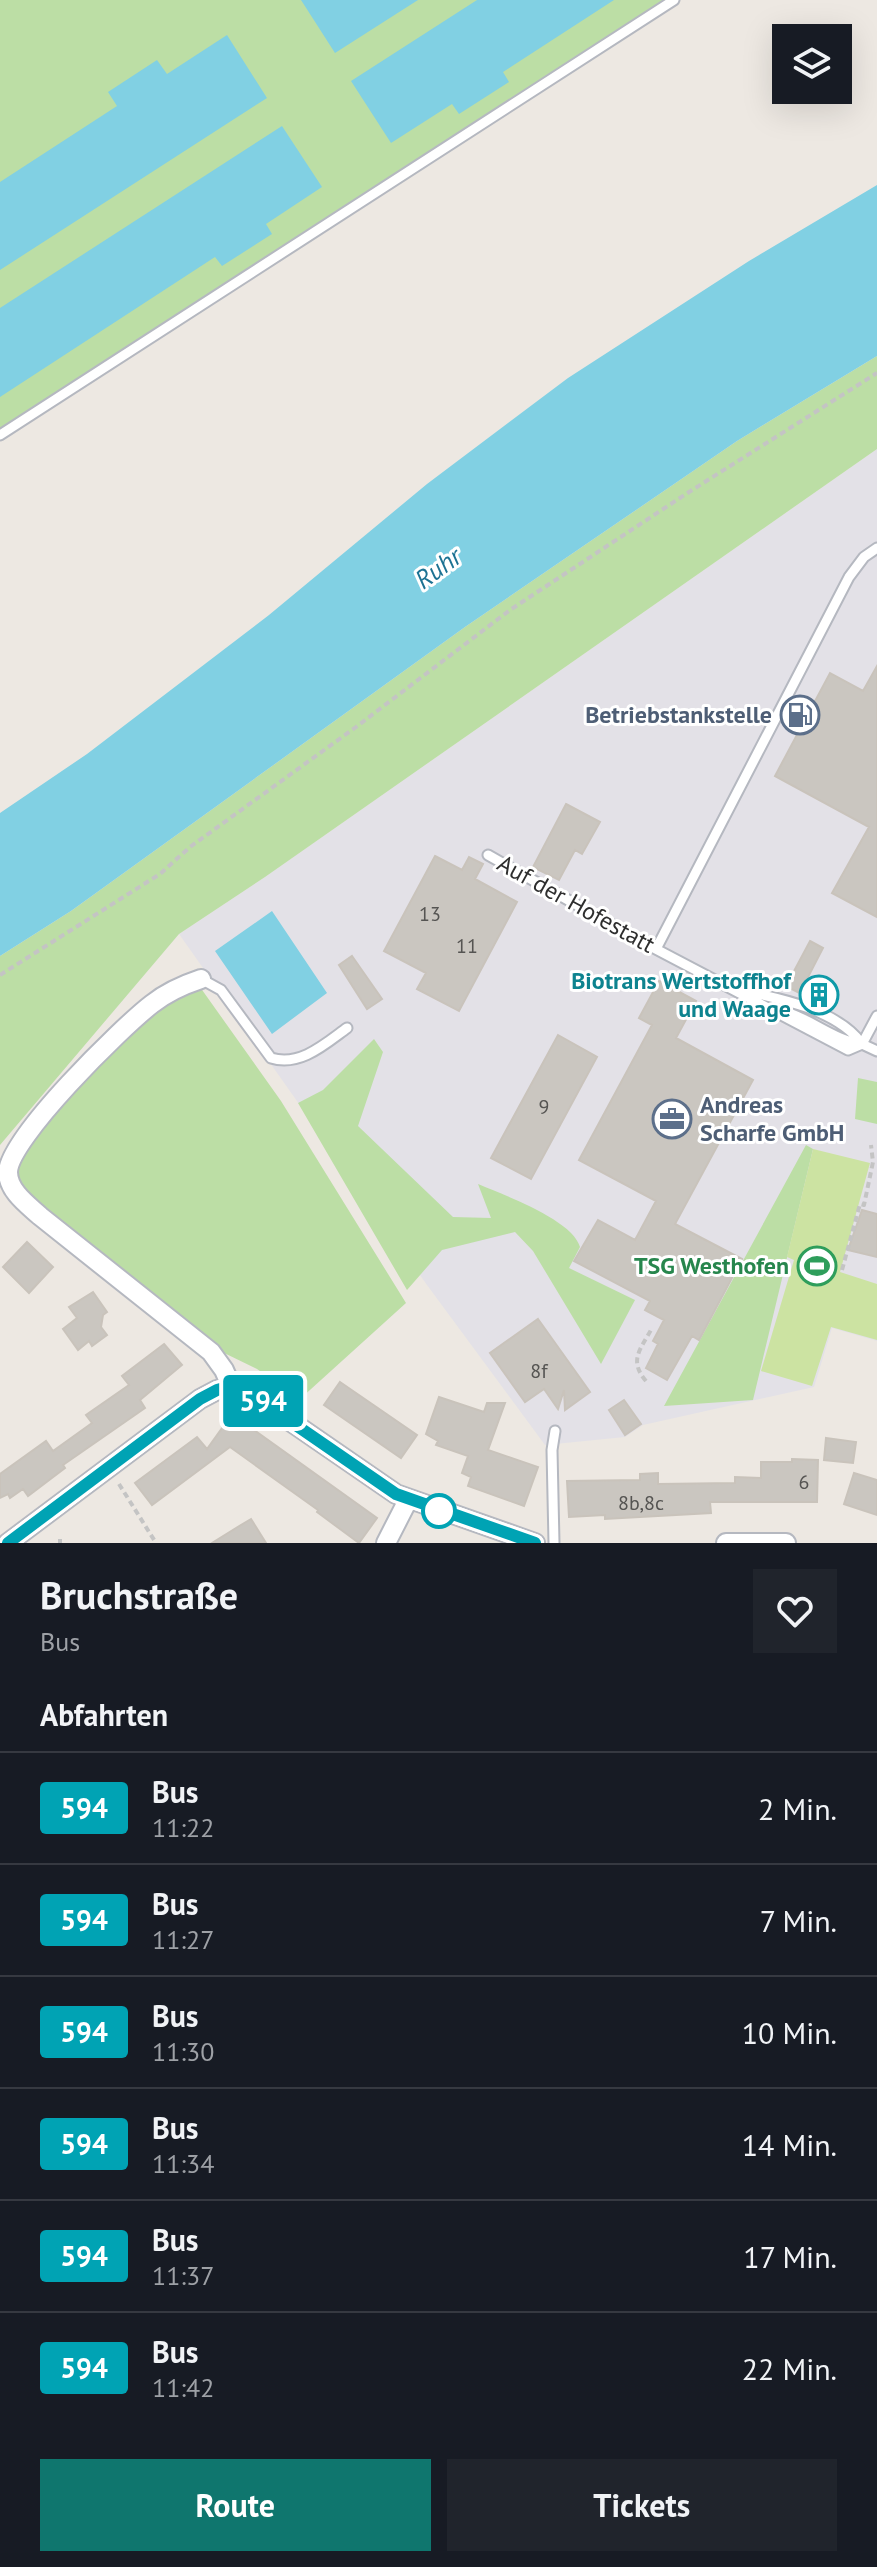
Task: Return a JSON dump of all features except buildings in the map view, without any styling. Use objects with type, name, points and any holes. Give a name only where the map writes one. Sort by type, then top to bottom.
[{"type":"street","points":[[201,979],[181,985],[154,1003],[108,1042],[18,1148],[8,1170],[9,1182],[16,1193],[40,1216],[211,1352],[231,1386]]},
{"type":"street","points":[[8,1543],[200,1399],[231,1386],[257,1396],[360,1471],[408,1500],[535,1543]]},
{"type":"street","points":[[386,1543],[408,1500]]},
{"type":"street","points":[[726,1543],[786,1543]]},
{"type":"lane","points":[[0,435],[674,0]]},
{"type":"lane","points":[[656,949],[849,577],[864,557],[877,548]]},
{"type":"lane","name":"Auf der Hofestatt","points":[[488,855],[656,949],[848,1050],[862,1044],[877,1051]]},
{"type":"lane","points":[[201,979],[221,990],[271,1058],[280,1061],[309,1055],[347,1028]]},
{"type":"lane","points":[[728,988],[794,1007],[846,1027],[862,1044]]},
{"type":"lane","points":[[766,1008],[794,1007],[841,1038],[862,1044]]},
{"type":"lane","points":[[862,1044],[877,1016]]},
{"type":"lane","points":[[554,1543],[552,1450],[555,1431]]},
{"type":"path","points":[[0,975],[160,874],[190,847],[343,737],[510,610],[877,373]]},
{"type":"path","points":[[842,1270],[860,1204],[864,1205],[873,1162],[871,1145]]},
{"type":"path","points":[[646,1381],[638,1371],[636,1357],[652,1328]]},
{"type":"path","points":[[109,1467],[156,1543]]},
{"type":"shaded area","points":[[877,449],[877,1341],[832,1328],[814,1387],[643,1425],[625,1437],[545,1445],[427,1285],[179,934]]},
{"type":"green space","points":[[0,0],[680,0],[0,430]]},
{"type":"green space","points":[[877,356],[877,449],[179,934],[0,1145],[0,956],[71,911],[465,627],[737,441]]},
{"type":"green space","points":[[200,987],[281,1101],[406,1303],[300,1399],[257,1369],[218,1350],[36,1205],[15,1174],[20,1155],[31,1140],[101,1060],[160,1008]]},
{"type":"green space","points":[[374,1039],[383,1052],[358,1126],[453,1217],[491,1218],[478,1184],[520,1202],[552,1218],[575,1237],[580,1247],[569,1268],[635,1300],[601,1364],[533,1251],[515,1232],[442,1250],[407,1290],[298,1103],[323,1090]]},
{"type":"green space","points":[[858,1078],[877,1082],[877,1124],[855,1119]]},
{"type":"green space","points":[[806,1145],[813,1149],[753,1400],[664,1406]]},
{"type":"green space","name":"TSG Westhofen","points":[[813,1149],[870,1163],[840,1272],[877,1284],[877,1340],[831,1327],[812,1386],[761,1371],[794,1260],[787,1257]]},
{"type":"water","points":[[301,0],[418,0],[335,53]]},
{"type":"water","points":[[477,0],[614,0],[503,72],[509,82],[459,114],[452,104],[391,143],[351,81]]},
{"type":"water","points":[[227,35],[267,98],[0,270],[0,182],[117,106],[108,92],[157,60],[167,74]]},
{"type":"water","points":[[282,126],[322,187],[266,224],[272,234],[222,266],[215,257],[0,397],[0,308]]},
{"type":"water","name":"Ruhr","points":[[877,185],[877,356],[737,441],[465,627],[71,911],[0,956],[0,813],[87,754],[269,615],[427,484],[568,378],[749,261]]},
{"type":"water","points":[[272,911],[327,993],[272,1034],[215,951]]},
{"type":"bus line","name":"594","points":[[8,1543],[200,1399],[231,1386],[257,1396],[396,1494],[535,1543]]},
{"type":"place","name":"Betriebstankstelle","points":[[800,715]]},
{"type":"place","name":"Biotrans Wertstoffhof und Waage","points":[[819,995]]},
{"type":"place","name":"Andreas Scharfe GmbH","points":[[672,1119]]},
{"type":"place","name":"TSG Westhofen","points":[[817,1266]]}]
